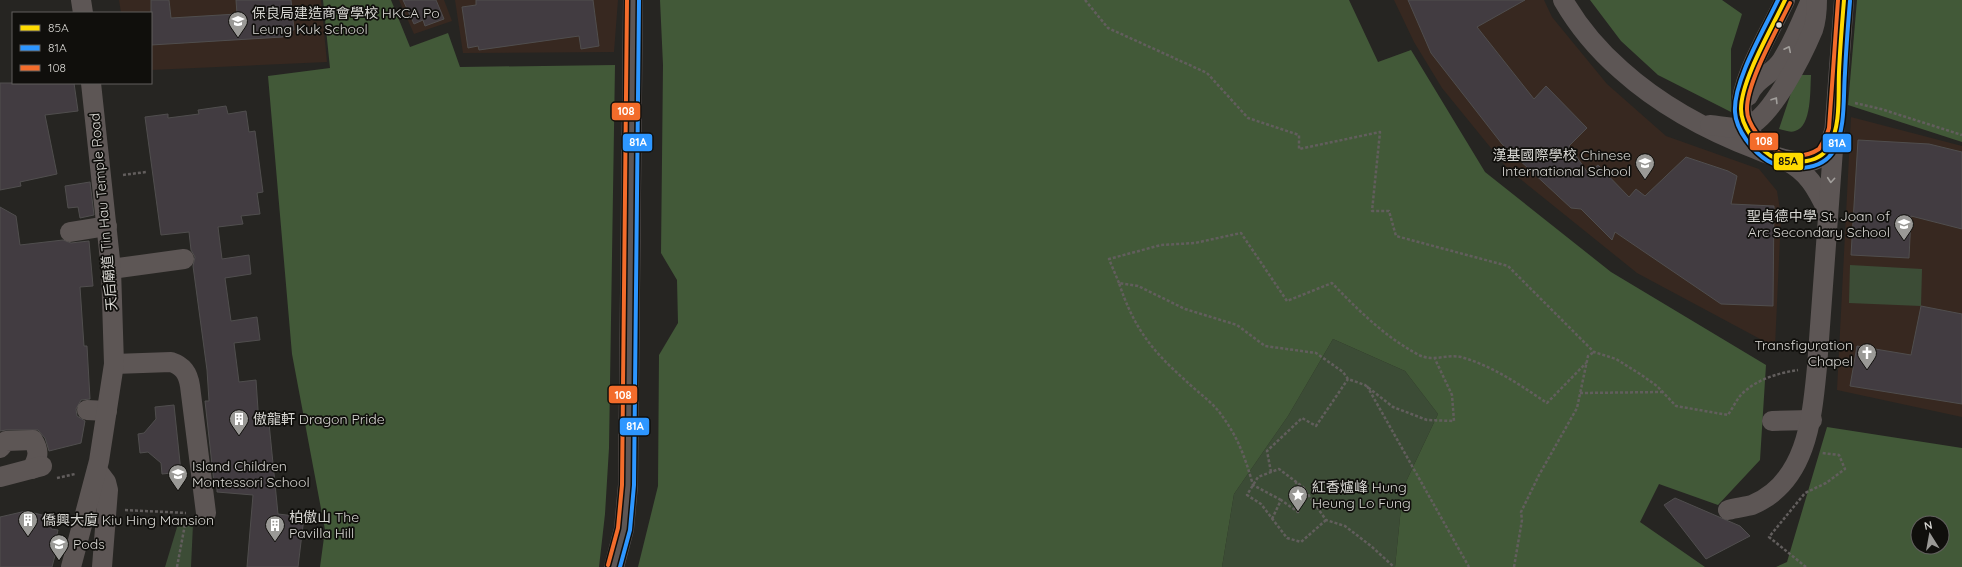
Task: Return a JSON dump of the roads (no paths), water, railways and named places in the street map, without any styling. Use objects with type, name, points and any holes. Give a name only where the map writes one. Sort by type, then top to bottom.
[{"type":"street","points":[[81,0],[83,12]]},
{"type":"street","points":[[1563,0],[1593,42],[1611,61],[1654,96],[1696,124],[1732,141],[1795,165],[1816,187],[1828,214]]},
{"type":"street","points":[[1785,0],[1743,90],[1744,120],[1757,141],[1776,157],[1811,160],[1822,156],[1829,147],[1836,127]]},
{"type":"street","points":[[1696,124],[1735,128],[1744,120],[1749,93],[1762,76],[1774,69],[1782,61],[1811,0]]},
{"type":"street","points":[[1744,120],[1754,122],[1770,108],[1795,68],[1813,29],[1816,0]]},
{"type":"street","points":[[1728,510],[1751,505],[1771,493],[1796,464],[1812,420],[1818,367],[1844,0]]},
{"type":"street","points":[[614,567],[624,529],[628,485],[627,8]]},
{"type":"street","name":"天后廟道 Tin Hau Temple Road","points":[[71,567],[97,470],[97,410],[114,364],[111,269],[91,84]]},
{"type":"street","points":[[70,232],[107,226]]},
{"type":"street","points":[[111,269],[184,259]]},
{"type":"street","points":[[114,364],[171,362],[179,365],[185,370],[189,378],[190,386],[196,513]]},
{"type":"street","points":[[1772,421],[1812,420]]},
{"type":"street","points":[[0,448],[6,441],[33,440],[38,448],[37,467],[1,472]]},
{"type":"street","points":[[97,470],[106,482],[108,490],[102,565]]},
{"type":"street","points":[[78,537],[90,541],[97,549],[102,565]]},
{"type":"place","name":"保良局建造商會學校 HKCA Po Leung Kuk School","points":[[238,38]]},
{"type":"place","name":"漢基國際學校 Chinese International School","points":[[1645,180]]},
{"type":"place","name":"聖貞德中學 St. Joan of Arc Secondary School","points":[[1904,241]]},
{"type":"place","name":"Transfiguration Chapel","points":[[1867,370]]},
{"type":"place","name":"傲龍軒 Dragon Pride","points":[[239,436]]},
{"type":"place","name":"Island Children Montessori School","points":[[178,491]]},
{"type":"place","name":"紅香爐峰 Hung Heung Lo Fung","points":[[1298,512]]},
{"type":"place","name":"僑興大廈 Kiu Hing Mansion","points":[[28,537]]},
{"type":"place","name":"柏傲山 The Pavilla Hill","points":[[275,542]]},
{"type":"place","name":"Pods","points":[[59,561]]}]
